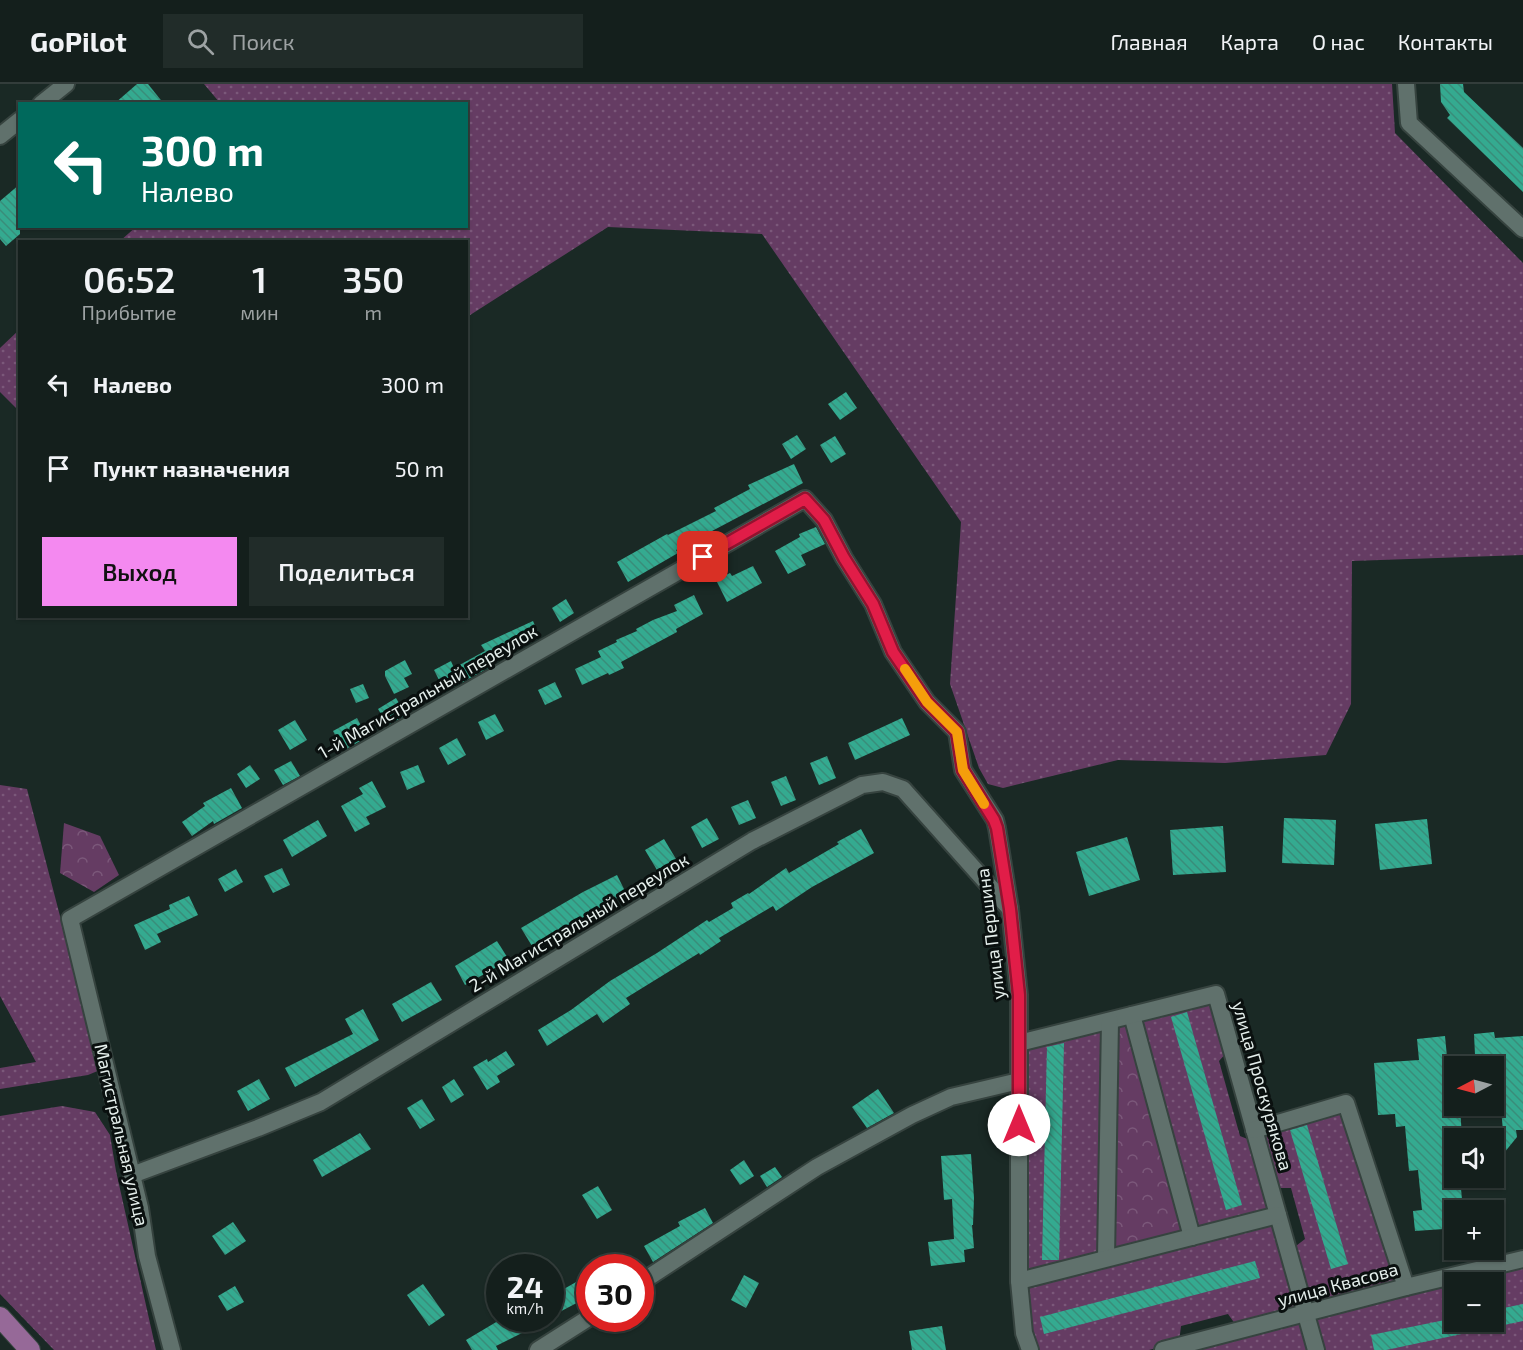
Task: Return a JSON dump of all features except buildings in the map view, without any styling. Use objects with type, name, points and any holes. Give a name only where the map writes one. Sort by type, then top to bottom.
[{"type":"main road","points":[[0,1317],[30,1350]]},
{"type":"street","points":[[44,102],[66,84]]},
{"type":"street","points":[[1406,84],[1409,123],[1523,229]]},
{"type":"street","points":[[0,136],[18,122]]},
{"type":"street","name":"улица Першина","points":[[805,499],[824,520],[844,558],[873,604],[893,652],[927,702],[957,732],[963,770],[997,828],[1010,909],[1019,995],[1019,1281],[1024,1332],[1030,1350]]},
{"type":"street","name":"1-й Магистральный переулок","points":[[70,919],[805,499]]},
{"type":"street","name":"2-й Магистральный переулок","points":[[132,1175],[258,1128],[321,1101],[752,841],[862,785],[883,782],[903,789],[1010,909]]},
{"type":"street","name":"Магистральная улица","points":[[70,919],[140,1208],[147,1256],[172,1350]]},
{"type":"street","name":"улица Проскурякова","points":[[1019,1043],[1216,994],[1316,1350]]},
{"type":"street","points":[[1132,1015],[1192,1237]]},
{"type":"street","points":[[1106,1258],[1110,1021]]},
{"type":"street","points":[[654,1274],[817,1167],[912,1115],[951,1097],[1019,1081]]},
{"type":"street","points":[[1254,1130],[1346,1103],[1406,1287]]},
{"type":"street","points":[[1019,1281],[1278,1215]]},
{"type":"street","name":"улица Квасова","points":[[1163,1350],[1523,1259]]},
{"type":"street","points":[[538,1350],[576,1326]]},
{"type":"green space","points":[[204,84],[1392,84],[1395,133],[1523,263],[1523,555],[1352,561],[1351,704],[1326,755],[1225,763],[1118,760],[1003,788],[988,784],[979,768],[950,684],[961,522],[762,234],[608,227],[468,316],[468,240],[121,240],[135,228],[468,228],[468,102],[219,102]]},
{"type":"green space","points":[[18,331],[18,410],[0,392],[0,348]]},
{"type":"green space","points":[[0,785],[27,789],[100,1070],[88,1075],[0,1089],[0,1068],[36,1062],[0,996]]},
{"type":"green space","points":[[64,823],[100,836],[119,875],[94,892],[60,873]]},
{"type":"green space","points":[[1213,1000],[1228,1051],[1219,1061],[1240,1136],[1252,1141],[1272,1213],[1194,1233],[1137,1018]]},
{"type":"green space","points":[[1128,1020],[1183,1232],[1112,1251],[1115,1023]]},
{"type":"green space","points":[[1107,1025],[1103,1255],[1023,1276],[1024,1045]]},
{"type":"green space","points":[[62,1106],[95,1112],[110,1135],[156,1350],[54,1350],[0,1294],[0,1116]]},
{"type":"green space","points":[[1343,1108],[1401,1285],[1309,1309],[1292,1249],[1305,1239],[1291,1188],[1275,1188],[1259,1132]]},
{"type":"green space","points":[[1274,1219],[1300,1311],[1238,1328],[1228,1314],[1181,1326],[1179,1342],[1149,1350],[1034,1350],[1024,1284]]},
{"type":"green space","points":[[1523,1263],[1523,1350],[1320,1350],[1310,1315],[1444,1282],[1444,1332],[1504,1332],[1504,1272],[1486,1272]]},
{"type":"green space","points":[[1304,1318],[1313,1350],[1178,1350]]},
{"type":"slow traffic","points":[[905,669],[927,702],[957,732],[963,770],[984,804]]},
{"type":"route","points":[[703,557],[805,499],[824,520],[844,558],[873,604],[893,652],[927,702],[957,732],[963,770],[997,828],[1010,909],[1019,995],[1019,1125]]}]
